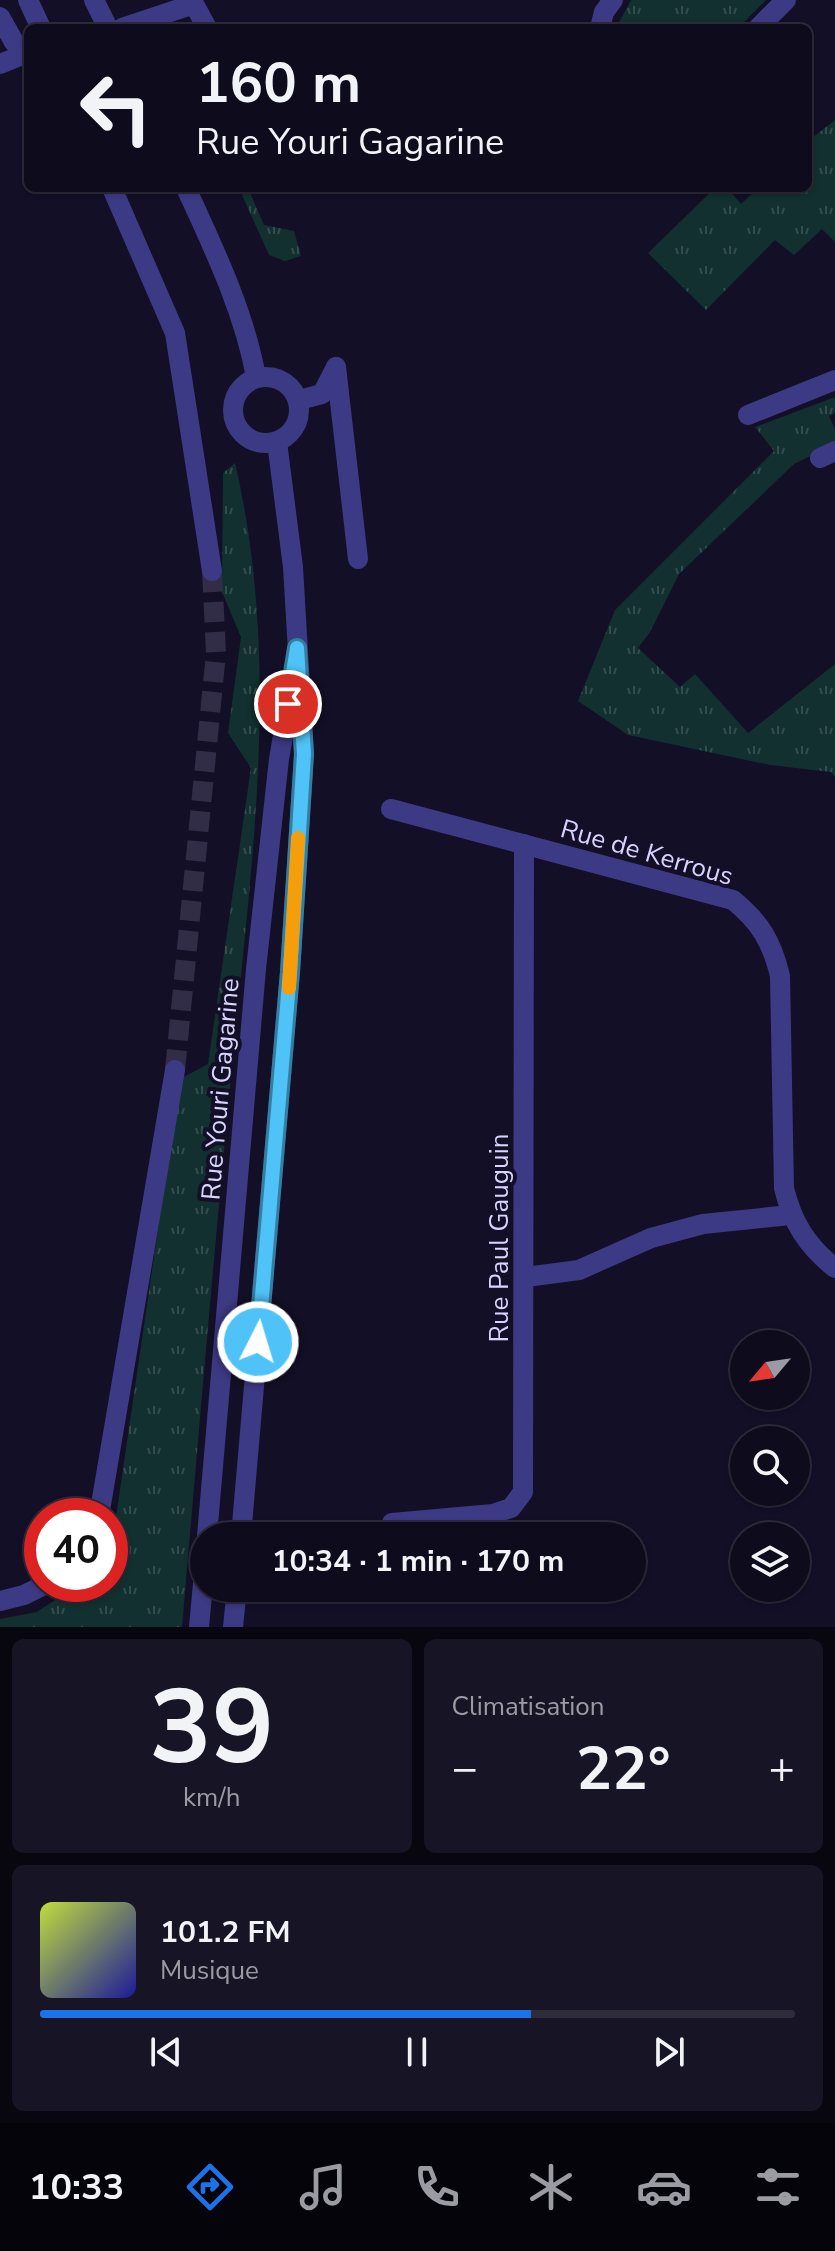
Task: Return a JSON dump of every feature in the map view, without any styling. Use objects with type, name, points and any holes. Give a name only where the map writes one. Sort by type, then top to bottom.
[{"type":"street","points":[[28,0],[39,24]]},
{"type":"street","points":[[94,0],[106,24]]},
{"type":"street","points":[[601,24],[604,12],[613,0]]},
{"type":"street","points":[[762,24],[786,0]]},
{"type":"street","points":[[134,24],[194,4],[205,24]]},
{"type":"street","points":[[0,17],[17,47],[0,64]]},
{"type":"street","points":[[114,192],[175,333],[212,571]]},
{"type":"street","points":[[188,192],[227,278],[251,350],[256,377]]},
{"type":"street","points":[[299,400],[322,394],[336,367],[358,559]]},
{"type":"street","points":[[256,377],[281,379],[299,400],[300,410],[294,430],[277,442],[262,443],[248,438],[237,427],[234,416],[237,393],[256,377]]},
{"type":"street","points":[[748,415],[835,380]]},
{"type":"street","name":"Rue Youri Gagarine","points":[[242,1522],[293,925],[304,754],[293,567],[277,442]]},
{"type":"street","name":"Rue Youri Gagarine","points":[[208,1522],[256,969],[279,759],[297,648]]},
{"type":"street","name":"Rue de Kerrous","points":[[391,809],[733,900],[756,919],[773,946],[780,976],[781,1163],[790,1215],[803,1236],[835,1268]]},
{"type":"street","name":"Rue Paul Gauguin","points":[[403,1522],[493,1514],[511,1508],[523,1492],[526,1277],[524,844]]},
{"type":"street","points":[[102,1498],[175,1070]]},
{"type":"street","points":[[526,1277],[579,1270],[651,1238],[703,1224],[790,1215]]},
{"type":"street","points":[[0,1601],[24,1595]]},
{"type":"street","points":[[199,1627],[201,1602]]},
{"type":"street","points":[[233,1627],[236,1602]]},
{"type":"green space","points":[[631,0],[766,0],[742,24],[618,24]]},
{"type":"green space","points":[[835,120],[835,242],[822,229],[794,255],[775,240],[706,310],[648,253],[711,192],[730,192],[741,204],[754,192],[812,192],[812,138]]},
{"type":"green space","points":[[241,192],[250,192],[264,225],[294,231],[301,256],[285,261],[269,255]]},
{"type":"green space","points":[[835,397],[835,413],[829,416],[835,429],[835,444],[794,464],[679,574],[650,632],[638,648],[680,687],[695,674],[748,733],[835,664],[835,777],[831,772],[770,765],[628,735],[578,701],[615,610],[774,451],[755,427]]},
{"type":"green space","points":[[235,463],[249,538],[257,614],[260,689],[258,764],[254,839],[182,1627],[0,1627],[0,1619],[37,1612],[52,1602],[128,1602],[128,1498],[119,1498],[180,1079],[208,1064],[251,768],[228,733],[241,637],[222,592],[223,473]]},
{"type":"tunnel","points":[[175,1070],[216,653],[212,571]]},
{"type":"slow traffic","points":[[289,988],[298,838]]},
{"type":"route","points":[[258,1342],[290,972],[304,754],[297,648],[288,704]]}]
